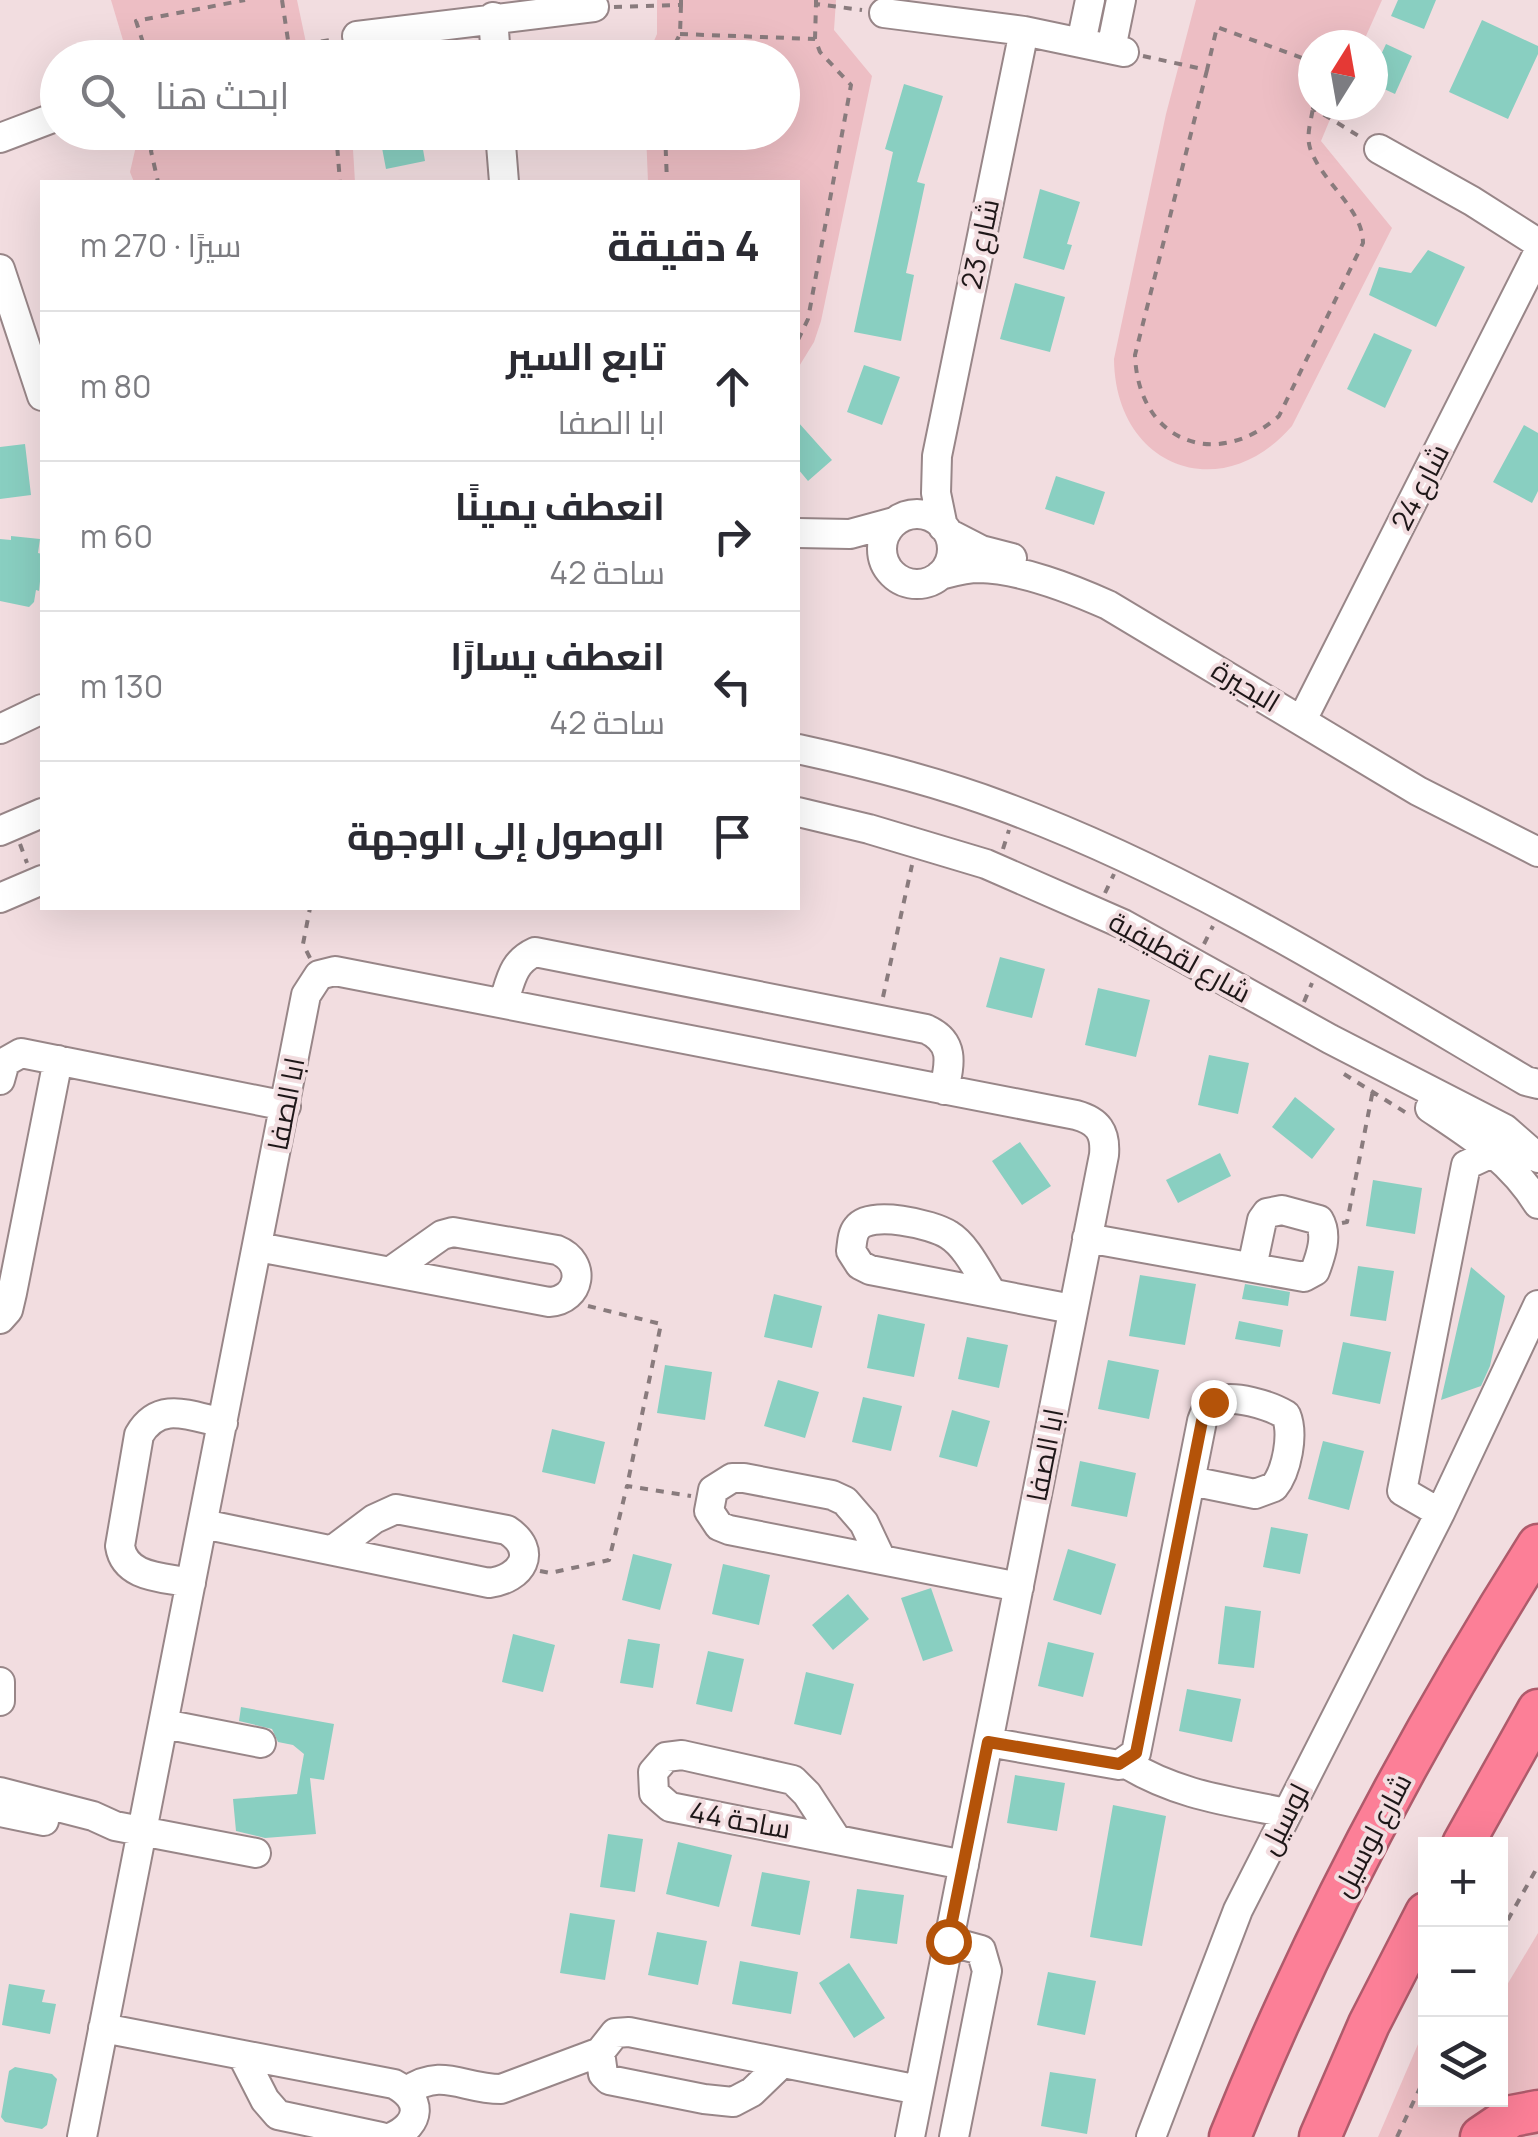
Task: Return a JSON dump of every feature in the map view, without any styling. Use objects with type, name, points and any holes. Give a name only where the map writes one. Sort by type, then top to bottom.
[{"type":"highway","name":"شارع لوسيل","points":[[1230,2137],[1306,1964],[1400,1780],[1538,1545]]},
{"type":"highway","points":[[1468,1837],[1522,1763],[1538,1710]]},
{"type":"highway","points":[[1320,2137],[1419,1927]]},
{"type":"highway","points":[[1481,2137],[1512,2116],[1538,2111]]},
{"type":"street","points":[[1080,43],[1090,0]]},
{"type":"street","points":[[915,10],[1117,51],[1121,0]]},
{"type":"street","points":[[357,36],[594,7]]},
{"type":"street","points":[[493,17],[495,40]]},
{"type":"street","name":"شارع 23","points":[[945,530],[936,494],[937,456],[1024,31]]},
{"type":"street","points":[[0,138],[40,123]]},
{"type":"street","points":[[1378,149],[1538,243]]},
{"type":"street","points":[[501,150],[504,180]]},
{"type":"street","name":"شارع 24","points":[[1305,714],[1538,253]]},
{"type":"street","points":[[0,269],[40,390]]},
{"type":"street","name":"شارع 23","points":[[898,520],[921,489],[937,456]]},
{"type":"street","points":[[800,533],[850,534],[898,520],[924,515],[945,530],[951,555],[940,575],[926,582],[910,583],[896,577],[886,565],[882,542],[898,520]]},
{"type":"street","name":"البحيرة","points":[[945,530],[981,550],[1046,567],[1165,620],[1418,791],[1538,852]]},
{"type":"street","points":[[800,548],[848,552],[886,565]]},
{"type":"street","name":"البحيرة","points":[[940,575],[975,568],[1002,571],[1102,594]]},
{"type":"street","points":[[0,712],[40,694]]},
{"type":"street","points":[[0,728],[40,710]]},
{"type":"street","name":"البحيرة","points":[[1305,714],[1538,835]]},
{"type":"street","points":[[800,750],[900,773],[1016,811],[1122,856],[1322,960],[1534,1084]]},
{"type":"street","name":"شارع لقطيفية","points":[[800,812],[996,868],[1097,912],[1538,1158]]},
{"type":"street","points":[[6,828],[40,814]]},
{"type":"street","points":[[0,898],[39,882]]},
{"type":"street","points":[[504,1001],[518,961],[535,952],[926,1029],[939,1035],[947,1045],[950,1060],[944,1090]]},
{"type":"street","name":"ابا الصفا","points":[[82,2137],[104,2028],[128,1829],[164,1724],[306,995],[318,976],[336,970],[1076,1115],[1098,1124],[1105,1141],[1087,1238],[910,2137]]},
{"type":"street","points":[[0,1080],[6,1062],[21,1053],[286,1106]]},
{"type":"street","points":[[0,1319],[8,1310],[12,1293],[58,1060]]},
{"type":"street","points":[[1500,1140],[1538,1204]]},
{"type":"street","points":[[1440,1513],[1402,1491],[1466,1165],[1500,1140],[1538,1145]]},
{"type":"street","points":[[1087,1238],[1304,1277],[1311,1274],[1319,1259],[1323,1226],[1312,1216],[1282,1210],[1267,1213],[1252,1267]]},
{"type":"street","points":[[992,1292],[958,1242],[948,1234],[879,1218],[862,1223],[854,1232],[851,1251],[860,1265],[870,1270],[1072,1309]]},
{"type":"street","points":[[258,1247],[549,1302],[562,1300],[576,1288],[577,1274],[576,1264],[564,1252],[464,1232],[442,1235],[391,1271]]},
{"type":"street","name":"لوسيل","points":[[1151,2137],[1238,1910],[1440,1513],[1538,1305]]},
{"type":"street","points":[[192,1583],[138,1572],[121,1556],[139,1435],[147,1421],[158,1414],[223,1423]]},
{"type":"street","points":[[881,1558],[854,1508],[832,1495],[732,1478],[713,1490],[709,1499],[713,1519],[729,1530],[1019,1587]]},
{"type":"street","points":[[1125,1763],[1139,1746],[1190,1481]]},
{"type":"street","points":[[203,1524],[489,1584],[506,1581],[521,1569],[523,1550],[507,1530],[411,1510],[387,1511],[334,1549]]},
{"type":"street","points":[[0,1682],[0,1701]]},
{"type":"street","points":[[164,1724],[261,1743]]},
{"type":"street","points":[[988,1742],[1110,1764],[1125,1763],[1155,1782],[1181,1792],[1287,1812]]},
{"type":"street","name":"ساحة 44","points":[[835,1837],[807,1794],[786,1777],[682,1755],[666,1757],[654,1772],[654,1792],[670,1807],[964,1864]]},
{"type":"street","points":[[0,1792],[128,1829]]},
{"type":"street","points":[[0,1812],[60,1825],[128,1829],[256,1853]]},
{"type":"street","points":[[948,1941],[980,1950],[987,1971],[954,2137]]},
{"type":"street","points":[[104,2028],[394,2084],[408,2091],[416,2113],[411,2124],[392,2137]]},
{"type":"street","points":[[408,2091],[425,2079],[439,2078],[501,2089],[600,2052],[615,2033],[630,2032],[919,2090]]},
{"type":"street","points":[[600,2052],[603,2074],[609,2080],[722,2102],[742,2099],[781,2064]]},
{"type":"street","points":[[242,2055],[278,2115],[381,2137]]},
{"type":"path","points":[[142,40],[136,22],[245,0]]},
{"type":"path","points":[[282,0],[287,40]]},
{"type":"path","points":[[594,7],[681,2],[677,40]]},
{"type":"path","points":[[800,336],[808,319],[850,85],[820,52],[815,39],[816,2],[915,10]]},
{"type":"path","points":[[1298,57],[1216,28],[1135,355],[1136,381],[1145,405],[1161,425],[1184,439],[1209,446],[1235,443],[1259,433],[1278,416],[1363,243],[1360,222],[1339,197],[1310,148],[1311,120]]},
{"type":"path","points":[[680,34],[815,39]]},
{"type":"path","points":[[329,40],[357,36]]},
{"type":"path","points":[[1117,51],[1207,70]]},
{"type":"path","points":[[1334,120],[1378,149]]},
{"type":"path","points":[[151,150],[158,180]]},
{"type":"path","points":[[337,150],[340,180]]},
{"type":"path","points":[[666,150],[667,180]]},
{"type":"path","points":[[996,868],[1016,811]]},
{"type":"path","points":[[6,828],[39,882]]},
{"type":"path","points":[[1097,912],[1122,856]]},
{"type":"path","points":[[879,1020],[912,865],[900,862]]},
{"type":"path","points":[[1195,964],[1222,908]]},
{"type":"path","points":[[310,910],[303,944],[318,976]]},
{"type":"path","points":[[1296,1020],[1322,960]]},
{"type":"path","points":[[1343,1073],[1416,1120]]},
{"type":"path","points":[[1323,1226],[1348,1222],[1373,1090]]},
{"type":"path","points":[[521,1569],[550,1573],[609,1560],[661,1324],[562,1300]]},
{"type":"path","points":[[627,1486],[709,1499]]},
{"type":"path","points":[[1504,1927],[1538,1866]]},
{"type":"path","points":[[1397,2137],[1418,2092]]},
{"type":"shaded area","points":[[111,0],[297,0],[305,40],[123,40]]},
{"type":"shaded area","points":[[657,0],[836,0],[834,30],[872,76],[821,321],[800,365],[800,180],[648,180],[647,150],[800,150],[800,40],[654,40]]},
{"type":"shaded area","points":[[1196,0],[1382,0],[1369,30],[1298,30],[1298,120],[1330,120],[1321,141],[1392,228],[1292,426],[1264,451],[1234,465],[1205,469],[1177,464],[1152,449],[1132,427],[1119,396],[1114,359],[1166,114]]},
{"type":"shaded area","points":[[135,150],[353,150],[355,180],[133,180],[130,172]]},
{"type":"shaded area","points":[[1538,1933],[1538,2137],[1378,2137],[1418,2044],[1418,2107],[1508,2107],[1508,1983]]},
{"type":"building","points":[[1398,0],[1436,0],[1424,29],[1391,16]]},
{"type":"building","points":[[1482,20],[1538,46],[1538,54],[1508,119],[1449,92]]},
{"type":"building","points":[[1388,45],[1412,56],[1395,94],[1388,91]]},
{"type":"building","points":[[904,84],[943,96],[917,182],[925,184],[906,273],[914,275],[901,341],[854,332],[893,152],[885,149]]},
{"type":"building","points":[[382,150],[423,150],[425,161],[386,169]]},
{"type":"building","points":[[1040,189],[1080,202],[1067,244],[1072,245],[1064,270],[1023,258]]},
{"type":"building","points":[[1428,250],[1465,267],[1436,327],[1369,295],[1379,267],[1411,273]]},
{"type":"building","points":[[1015,283],[1065,297],[1050,352],[1000,339]]},
{"type":"building","points":[[1374,333],[1412,350],[1385,408],[1347,389]]},
{"type":"building","points":[[864,365],[900,377],[882,425],[847,412]]},
{"type":"building","points":[[800,424],[832,460],[808,481],[800,471]]},
{"type":"building","points":[[1524,425],[1538,433],[1538,491],[1532,503],[1493,482]]},
{"type":"building","points":[[25,444],[31,495],[0,499],[0,447]]},
{"type":"building","points":[[1056,476],[1105,492],[1094,525],[1045,509]]},
{"type":"building","points":[[11,536],[40,539],[39,591],[36,590],[29,607],[0,601],[0,539],[11,540]]},
{"type":"building","points":[[1000,957],[1045,969],[1032,1018],[986,1007]]},
{"type":"building","points":[[1098,988],[1150,1000],[1136,1057],[1085,1045]]},
{"type":"building","points":[[1209,1055],[1249,1063],[1238,1114],[1198,1105]]},
{"type":"building","points":[[1295,1097],[1335,1129],[1312,1159],[1272,1127]]},
{"type":"building","points":[[1020,1142],[1051,1186],[1022,1205],[992,1161]]},
{"type":"building","points":[[1220,1153],[1231,1176],[1178,1203],[1166,1180]]},
{"type":"building","points":[[1373,1180],[1422,1188],[1415,1234],[1366,1226]]},
{"type":"building","points":[[1358,1266],[1394,1271],[1386,1321],[1350,1316]]},
{"type":"building","points":[[1471,1267],[1505,1296],[1490,1366],[1481,1386],[1441,1400]]},
{"type":"building","points":[[1140,1275],[1196,1284],[1185,1345],[1129,1336]]},
{"type":"building","points":[[1245,1284],[1290,1292],[1288,1306],[1242,1299]]},
{"type":"building","points":[[774,1294],[822,1306],[812,1348],[764,1337]]},
{"type":"building","points":[[878,1314],[925,1324],[914,1377],[867,1368]]},
{"type":"building","points":[[1239,1321],[1283,1330],[1280,1347],[1235,1339]]},
{"type":"building","points":[[967,1337],[1008,1345],[999,1388],[958,1379]]},
{"type":"building","points":[[1343,1342],[1391,1352],[1380,1404],[1332,1394]]},
{"type":"building","points":[[1108,1360],[1159,1370],[1149,1419],[1098,1409]]},
{"type":"building","points":[[665,1365],[712,1372],[705,1420],[657,1413]]},
{"type":"building","points":[[778,1380],[819,1392],[805,1438],[764,1426]]},
{"type":"building","points":[[863,1397],[902,1406],[891,1451],[852,1442]]},
{"type":"building","points":[[952,1410],[990,1421],[977,1467],[939,1457]]},
{"type":"building","points":[[552,1429],[605,1442],[595,1484],[542,1472]]},
{"type":"building","points":[[1323,1441],[1364,1451],[1349,1510],[1308,1499]]},
{"type":"building","points":[[1080,1461],[1136,1473],[1127,1517],[1071,1506]]},
{"type":"building","points":[[1271,1527],[1308,1534],[1300,1574],[1263,1567]]},
{"type":"building","points":[[1068,1549],[1116,1564],[1101,1615],[1053,1600]]},
{"type":"building","points":[[633,1554],[672,1564],[660,1610],[622,1600]]},
{"type":"building","points":[[723,1564],[770,1575],[759,1625],[712,1614]]},
{"type":"building","points":[[931,1588],[953,1651],[923,1661],[901,1598]]},
{"type":"building","points":[[848,1594],[869,1619],[833,1650],[812,1625]]},
{"type":"building","points":[[1225,1606],[1261,1611],[1254,1668],[1218,1664]]},
{"type":"building","points":[[513,1634],[555,1645],[543,1692],[502,1682]]},
{"type":"building","points":[[628,1639],[660,1644],[653,1688],[620,1683]]},
{"type":"building","points":[[1048,1642],[1094,1653],[1083,1697],[1038,1686]]},
{"type":"building","points":[[708,1651],[744,1659],[732,1712],[696,1704]]},
{"type":"building","points":[[806,1672],[854,1684],[841,1735],[794,1724]]},
{"type":"building","points":[[1187,1689],[1241,1699],[1232,1742],[1179,1731]]},
{"type":"building","points":[[241,1707],[334,1724],[324,1780],[310,1778],[316,1834],[265,1838],[236,1831],[233,1799],[297,1794],[304,1754],[293,1745],[278,1742],[272,1729],[239,1721]]},
{"type":"building","points":[[1015,1775],[1065,1783],[1057,1831],[1007,1823]]},
{"type":"building","points":[[1113,1805],[1166,1816],[1142,1946],[1090,1937]]},
{"type":"building","points":[[608,1834],[643,1839],[635,1892],[600,1887]]},
{"type":"building","points":[[678,1842],[732,1855],[719,1907],[666,1894]]},
{"type":"building","points":[[762,1872],[810,1881],[800,1935],[751,1926]]},
{"type":"building","points":[[857,1889],[904,1895],[897,1944],[850,1938]]},
{"type":"building","points":[[570,1913],[615,1920],[605,1980],[560,1973]]},
{"type":"building","points":[[657,1932],[707,1941],[698,1985],[648,1975]]},
{"type":"building","points":[[740,1961],[798,1972],[791,2014],[732,2004]]},
{"type":"building","points":[[849,1963],[885,2018],[854,2038],[819,1983]]},
{"type":"building","points":[[1048,1972],[1096,1981],[1085,2035],[1037,2025]]},
{"type":"building","points":[[9,1984],[45,1990],[42,2002],[56,2004],[50,2034],[2,2025]]},
{"type":"building","points":[[15,2067],[52,2074],[57,2079],[47,2125],[42,2129],[5,2122],[1,2117],[9,2071]]},
{"type":"building","points":[[1050,2072],[1096,2079],[1087,2134],[1041,2126]]},
{"type":"route","points":[[948,1941],[988,1742],[1119,1764],[1136,1753],[1202,1421],[1213,1402]]}]
